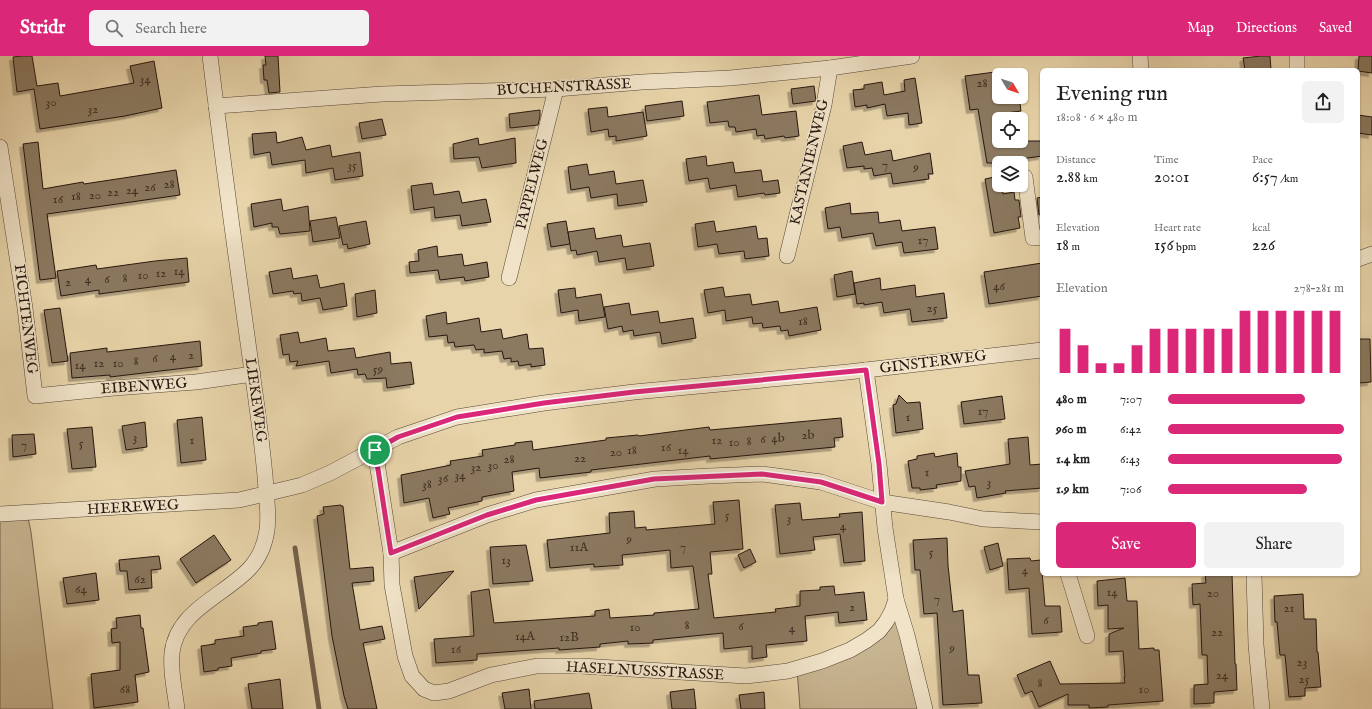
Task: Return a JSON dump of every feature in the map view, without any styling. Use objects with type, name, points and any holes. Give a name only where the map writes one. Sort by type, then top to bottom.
[{"type":"street","name":"LIEKEWEG","points":[[177,709],[172,654],[180,629],[197,609],[241,576],[258,558],[267,531],[268,515],[264,458],[210,56]]},
{"type":"street","name":"BUCHENSTRASSE","points":[[216,106],[382,94],[556,89],[642,82],[730,78],[830,68],[912,56]]},
{"type":"street","points":[[1140,56],[1141,68]]},
{"type":"street","points":[[1296,68],[1297,56]]},
{"type":"street","name":"KASTANIENWEG","points":[[787,256],[824,105],[830,68]]},
{"type":"street","name":"PAPPELWEG","points":[[509,278],[556,89]]},
{"type":"street","name":"FICHTENWEG","points":[[0,147],[25,308],[36,396]]},
{"type":"street","points":[[1027,192],[1033,238],[1040,237]]},
{"type":"street","points":[[1360,258],[1372,254]]},
{"type":"street","name":"GINSTERWEG","points":[[266,495],[302,485],[330,473],[398,437],[457,417],[544,403],[634,392],[866,370],[1040,350]]},
{"type":"street","points":[[866,370],[879,464],[885,528],[896,599],[908,635],[925,709]]},
{"type":"street","name":"EIBENWEG","points":[[36,396],[196,382],[252,374]]},
{"type":"street","points":[[375,450],[391,553],[487,515],[536,500],[654,479],[762,474],[821,482],[882,502],[949,512],[983,519],[1040,522]]},
{"type":"street","name":"HEEREWEG","points":[[0,514],[239,500],[266,495]]},
{"type":"street","name":"HASELNUSSSTRASSE","points":[[391,553],[392,585],[405,656],[412,676],[424,689],[434,693],[449,691],[491,675],[537,666],[581,666],[746,676],[788,671],[822,661],[850,650],[867,640],[886,622],[896,599]]},
{"type":"street","points":[[1069,576],[1087,636]]},
{"type":"street","points":[[1254,576],[1256,645],[1262,709]]},
{"type":"shaded area","points":[[27,513],[31,532],[53,709],[0,709],[0,514]]},
{"type":"shaded area","points":[[892,611],[925,709],[800,709],[797,668],[850,650]]},
{"type":"building","points":[[32,56],[37,86],[58,83],[60,96],[134,83],[130,66],[154,61],[162,108],[125,116],[40,129],[34,89],[17,92],[13,57]]},
{"type":"building","points":[[265,56],[278,56],[280,92],[269,93],[267,80],[264,80],[263,65],[266,65]]},
{"type":"building","points":[[1270,56],[1271,68],[1245,68],[1243,58]]},
{"type":"building","points":[[1359,56],[1372,56],[1372,73],[1360,71],[1360,68],[1358,68]]},
{"type":"building","points":[[992,72],[992,104],[1020,104],[1021,111],[992,112],[992,148],[1028,148],[1028,141],[1040,141],[1040,156],[1028,158],[1028,156],[992,156],[992,163],[987,163],[978,109],[970,110],[965,76]]},
{"type":"building","points":[[915,78],[922,123],[909,125],[908,113],[887,116],[885,104],[867,108],[867,105],[855,107],[853,90],[864,89],[864,85],[882,82],[884,95],[905,91],[904,80]]},
{"type":"building","points":[[814,86],[816,101],[793,104],[791,89]]},
{"type":"building","points":[[759,95],[762,115],[796,111],[799,136],[785,138],[784,136],[765,139],[764,135],[757,136],[756,129],[736,132],[735,127],[729,127],[728,121],[710,123],[707,102]]},
{"type":"building","points":[[682,101],[684,116],[647,121],[645,106]]},
{"type":"building","points":[[607,107],[608,117],[643,112],[647,136],[616,141],[616,136],[609,137],[608,129],[591,132],[588,109]]},
{"type":"building","points":[[540,110],[538,125],[510,128],[509,114]]},
{"type":"building","points":[[1360,115],[1372,117],[1372,135],[1360,133]]},
{"type":"building","points":[[382,119],[386,135],[362,139],[359,123]]},
{"type":"building","points":[[276,132],[277,143],[302,137],[306,150],[330,145],[332,157],[360,152],[363,176],[335,180],[333,168],[306,173],[305,160],[272,165],[270,152],[254,155],[252,134]]},
{"type":"building","points":[[478,138],[479,145],[515,138],[516,163],[482,168],[479,157],[454,159],[453,144]]},
{"type":"building","points":[[38,142],[43,189],[83,182],[84,184],[176,170],[180,195],[47,214],[56,278],[40,280],[23,144]]},
{"type":"building","points":[[862,142],[865,155],[891,150],[893,161],[930,153],[933,174],[928,174],[929,179],[893,184],[891,173],[874,176],[872,168],[864,169],[864,166],[847,168],[843,146]]},
{"type":"building","points":[[706,156],[707,166],[733,162],[735,173],[761,170],[763,182],[778,180],[780,193],[765,195],[764,193],[738,197],[736,185],[710,189],[708,178],[689,181],[686,159]]},
{"type":"building","points":[[587,164],[589,175],[614,171],[616,184],[643,180],[647,202],[618,206],[617,194],[591,198],[589,187],[571,190],[568,167]]},
{"type":"building","points":[[992,178],[992,192],[1003,192],[1003,194],[1014,192],[1015,200],[1019,200],[1021,217],[1018,217],[1020,228],[994,233],[985,179]]},
{"type":"building","points":[[432,183],[434,195],[459,191],[462,203],[486,199],[491,222],[462,226],[460,215],[435,218],[434,207],[414,210],[411,186]]},
{"type":"building","points":[[1040,197],[1039,215],[1037,198]]},
{"type":"building","points":[[281,199],[283,211],[308,206],[310,231],[280,234],[278,227],[272,227],[272,223],[254,227],[251,204]]},
{"type":"building","points":[[850,203],[851,214],[878,212],[879,223],[900,220],[902,231],[935,227],[938,249],[904,253],[902,242],[876,246],[873,233],[842,238],[840,227],[828,229],[825,208]]},
{"type":"building","points":[[336,217],[340,238],[313,242],[310,221]]},
{"type":"building","points":[[366,221],[370,244],[348,249],[347,244],[343,245],[339,226]]},
{"type":"building","points":[[566,221],[570,244],[551,247],[547,224]]},
{"type":"building","points":[[714,221],[716,232],[756,226],[758,239],[767,238],[769,256],[745,259],[744,251],[719,254],[717,244],[698,247],[695,224]]},
{"type":"building","points":[[594,228],[596,239],[621,235],[623,247],[650,243],[654,266],[627,270],[625,258],[599,262],[597,251],[577,255],[576,250],[571,251],[568,232]]},
{"type":"building","points":[[437,246],[438,257],[462,254],[464,266],[487,262],[489,277],[465,281],[464,277],[440,280],[438,270],[410,273],[409,262],[419,261],[418,250]]},
{"type":"building","points":[[187,258],[189,282],[99,294],[99,290],[61,296],[57,271],[96,265],[97,269]]},
{"type":"building","points":[[1040,263],[1040,296],[989,304],[984,272]]},
{"type":"building","points":[[291,268],[293,279],[317,275],[320,288],[344,283],[347,306],[323,310],[320,298],[302,301],[301,293],[294,294],[293,291],[273,294],[269,272]]},
{"type":"building","points":[[852,271],[855,294],[837,297],[834,275]]},
{"type":"building","points":[[880,278],[881,290],[915,285],[916,297],[944,293],[947,318],[912,322],[910,309],[884,313],[882,302],[864,305],[864,303],[857,304],[854,283]]},
{"type":"building","points":[[723,287],[725,297],[750,294],[752,305],[778,301],[780,313],[817,307],[821,330],[789,336],[788,330],[781,331],[780,326],[763,328],[762,323],[753,324],[752,317],[726,321],[725,310],[708,313],[704,290]]},
{"type":"building","points":[[575,288],[576,298],[601,294],[605,317],[579,321],[578,310],[561,313],[558,290]]},
{"type":"building","points":[[375,290],[377,313],[357,317],[355,294]]},
{"type":"building","points":[[629,303],[631,315],[658,311],[660,323],[693,318],[696,338],[662,344],[660,332],[634,336],[633,330],[623,332],[622,326],[608,329],[604,307]]},
{"type":"building","points":[[60,308],[68,361],[52,363],[44,310]]},
{"type":"building","points":[[446,312],[447,324],[479,318],[481,332],[501,329],[503,339],[527,334],[529,349],[543,348],[545,365],[531,367],[531,364],[519,366],[518,361],[511,362],[511,358],[504,359],[502,351],[484,353],[484,349],[476,350],[474,345],[455,347],[454,342],[448,343],[447,335],[429,337],[426,316]]},
{"type":"building","points":[[298,332],[300,343],[326,338],[328,351],[354,348],[356,358],[390,352],[391,364],[411,362],[414,384],[387,388],[386,378],[367,379],[365,374],[358,375],[357,369],[331,373],[329,361],[296,366],[298,361],[290,362],[289,354],[283,355],[280,335]]},
{"type":"building","points":[[1360,339],[1370,339],[1371,382],[1360,383]]},
{"type":"building","points":[[200,341],[202,366],[110,377],[110,375],[72,378],[70,353],[107,348],[107,352]]},
{"type":"building","points":[[899,395],[907,403],[920,402],[923,429],[896,433],[893,405],[896,404]]},
{"type":"building","points":[[1002,396],[1005,419],[964,424],[961,402]]},
{"type":"building","points":[[202,417],[206,460],[181,463],[177,420]]},
{"type":"building","points":[[841,418],[843,437],[834,438],[835,447],[710,459],[710,456],[591,470],[591,472],[540,478],[539,468],[512,472],[514,491],[482,497],[482,501],[448,508],[450,514],[433,518],[429,498],[404,503],[401,475],[451,465],[450,461],[483,456],[482,450],[515,445],[515,443],[532,441],[533,450],[606,440],[606,438],[639,436],[709,427],[710,430]]},
{"type":"building","points":[[145,422],[147,447],[126,450],[122,426]]},
{"type":"building","points":[[92,427],[96,467],[72,469],[67,429]]},
{"type":"building","points":[[34,434],[36,454],[13,457],[12,435]]},
{"type":"building","points":[[1028,437],[1030,465],[1040,464],[1040,488],[1005,491],[1006,493],[977,498],[975,486],[969,487],[965,471],[1010,464],[1008,439]]},
{"type":"building","points":[[934,453],[935,457],[957,453],[958,467],[961,467],[961,481],[936,485],[937,488],[920,490],[920,488],[912,488],[908,461],[917,459],[917,456]]},
{"type":"building","points":[[739,500],[743,549],[710,552],[712,574],[708,574],[714,618],[776,612],[775,609],[800,606],[800,591],[820,590],[820,587],[834,586],[835,595],[864,592],[867,620],[839,623],[838,612],[805,616],[807,641],[766,645],[767,657],[752,659],[752,646],[724,649],[723,633],[653,640],[653,643],[628,644],[628,641],[600,644],[600,647],[559,650],[559,648],[477,654],[477,660],[436,663],[434,639],[474,636],[471,592],[489,589],[494,623],[595,616],[595,611],[609,609],[610,618],[654,615],[654,613],[699,609],[693,566],[671,568],[670,550],[622,555],[623,565],[594,567],[594,564],[550,568],[547,540],[610,533],[609,513],[634,511],[635,528],[646,527],[646,530],[715,524],[713,502]]},
{"type":"building","points":[[800,503],[802,520],[840,517],[839,514],[862,512],[865,561],[844,563],[840,534],[813,537],[815,550],[780,554],[775,505]]},
{"type":"building","points":[[343,506],[350,569],[373,567],[374,581],[352,583],[360,630],[382,626],[385,639],[363,643],[377,709],[348,709],[332,636],[317,516],[324,514],[323,507]]},
{"type":"building","points":[[214,535],[231,560],[196,583],[180,559]]},
{"type":"building","points":[[947,538],[953,612],[963,610],[968,675],[979,675],[982,703],[943,705],[937,613],[924,614],[920,570],[915,570],[913,540]]},
{"type":"building","points":[[998,543],[1003,566],[990,570],[984,547]]},
{"type":"building","points":[[526,545],[533,581],[493,584],[490,547]]},
{"type":"building","points":[[750,549],[756,562],[744,568],[738,555]]},
{"type":"building","points":[[159,556],[161,569],[151,570],[152,588],[129,590],[127,571],[120,571],[119,560]]},
{"type":"building","points":[[1030,558],[1031,561],[1040,560],[1040,576],[1042,576],[1045,606],[1060,606],[1062,632],[1032,634],[1029,588],[1009,590],[1007,559]]},
{"type":"building","points":[[454,571],[419,609],[414,577]]},
{"type":"building","points":[[96,573],[99,600],[67,604],[63,578]]},
{"type":"building","points":[[1205,576],[1232,576],[1237,690],[1214,692],[1214,703],[1194,704],[1194,685],[1208,684],[1207,655],[1202,655],[1200,604],[1193,605],[1192,584],[1206,583]]},
{"type":"building","points":[[1125,578],[1127,601],[1137,601],[1139,649],[1154,648],[1154,650],[1159,650],[1163,701],[1089,708],[1089,705],[1068,705],[1068,694],[1039,707],[1032,691],[1025,694],[1017,675],[1050,661],[1060,684],[1125,683],[1123,651],[1109,652],[1109,634],[1124,628],[1108,629],[1108,605],[1098,606],[1097,581]]},
{"type":"building","points":[[1303,594],[1304,619],[1316,619],[1317,652],[1321,687],[1305,688],[1305,696],[1289,697],[1285,655],[1280,655],[1277,622],[1275,622],[1274,596]]},
{"type":"building","points":[[140,615],[149,672],[135,675],[138,702],[94,708],[91,674],[120,670],[120,642],[112,643],[111,629],[117,628],[116,618]]},
{"type":"building","points":[[272,621],[276,649],[231,658],[232,666],[204,672],[201,646],[215,644],[215,640],[244,636],[243,627]]},
{"type":"building","points":[[280,679],[283,709],[252,709],[248,684]]},
{"type":"building","points":[[529,689],[531,709],[505,709],[502,693]]},
{"type":"building","points":[[694,689],[696,709],[672,709],[670,692]]},
{"type":"building","points":[[764,692],[765,709],[741,709],[739,695]]},
{"type":"building","points":[[589,693],[592,709],[535,709],[534,701]]},
{"type":"waterway","points":[[295,548],[319,709]]},
{"type":"route","points":[[866,370],[879,464],[882,502],[821,482],[762,474],[654,479],[536,500],[487,515],[391,553],[375,450],[398,437],[457,417],[544,403],[634,392],[866,370]]}]
